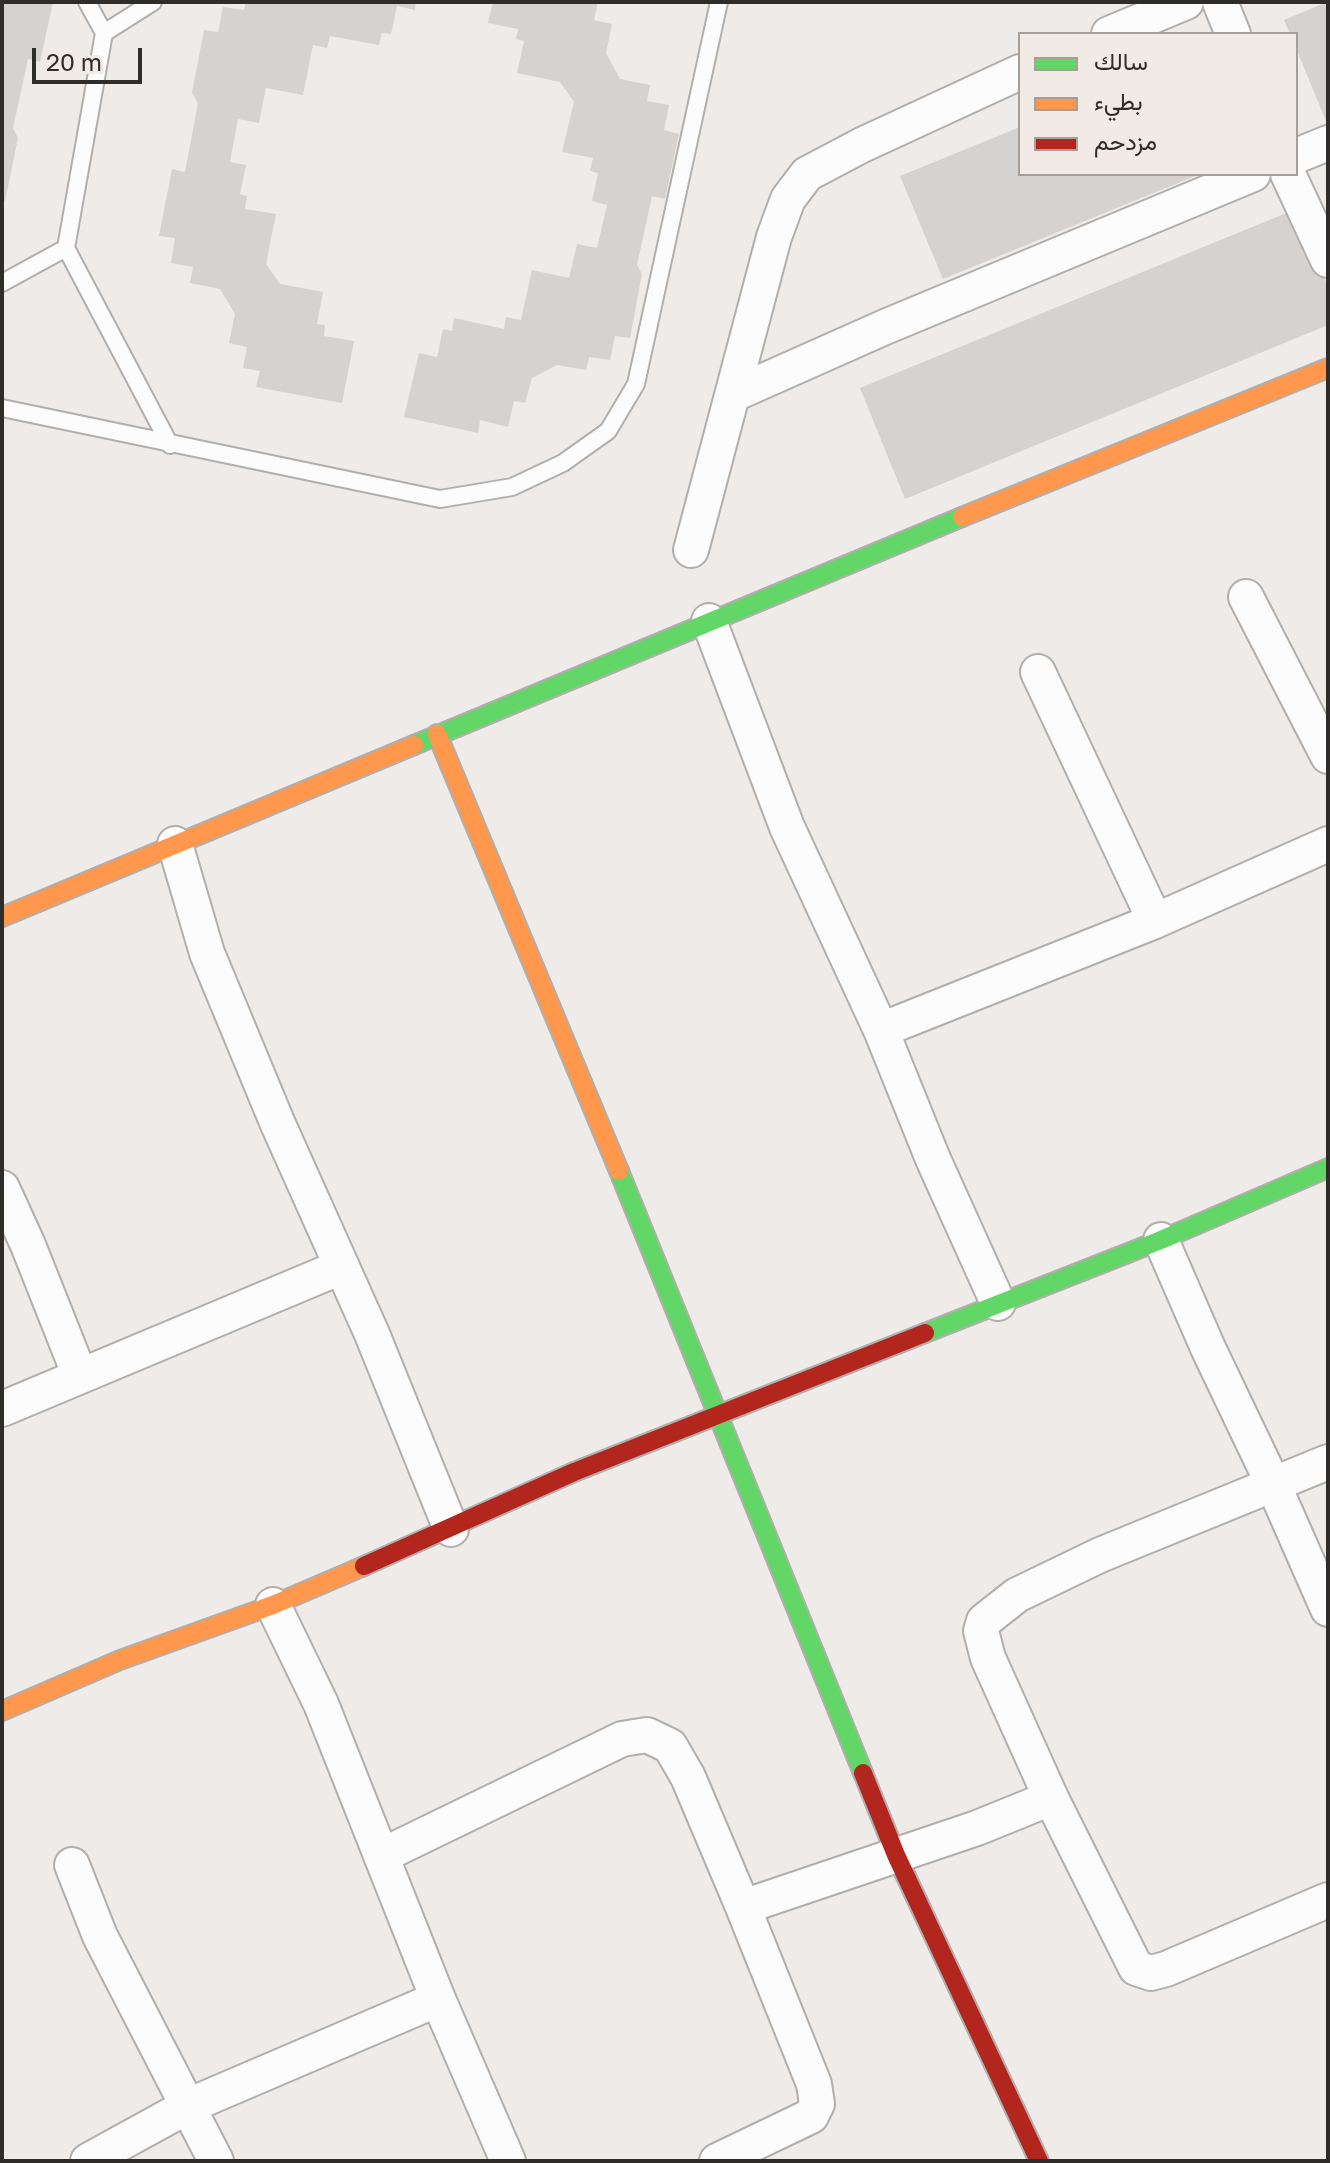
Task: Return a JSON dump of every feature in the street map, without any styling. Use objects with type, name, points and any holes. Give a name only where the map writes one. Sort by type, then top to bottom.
[{"type":"street","points":[[1114,32],[1186,2]]},
{"type":"street","points":[[1220,2],[1232,32]]},
{"type":"street","points":[[691,550],[774,237],[788,199],[807,174],[1018,73]]},
{"type":"street","points":[[1298,155],[1328,143]]},
{"type":"street","points":[[732,395],[885,327],[1248,176]]},
{"type":"street","points":[[1289,176],[1328,260]]},
{"type":"street","points":[[2,917],[709,621],[1328,368]]},
{"type":"street","points":[[1246,597],[1328,756]]},
{"type":"street","points":[[709,621],[787,827],[881,1030],[933,1159],[998,1303]]},
{"type":"street","points":[[1038,672],[1155,921]]},
{"type":"street","points":[[437,734],[578,1070],[896,1855],[1039,2161]]},
{"type":"street","points":[[175,844],[207,953],[372,1334],[451,1529]]},
{"type":"street","points":[[881,1030],[1155,921],[1328,844]]},
{"type":"street","points":[[2,1711],[120,1660],[273,1605],[451,1529],[574,1472],[1161,1240],[1328,1168]]},
{"type":"street","points":[[2,1188],[80,1376]]},
{"type":"street","points":[[1161,1240],[1328,1609]]},
{"type":"street","points":[[2,1409],[341,1267]]},
{"type":"street","points":[[1328,1462],[1100,1555],[1045,1581],[1017,1595],[984,1621],[981,1631],[988,1658],[1051,1798],[1136,1968],[1151,1973],[1166,1969],[1328,1900]]},
{"type":"street","points":[[273,1605],[321,1704],[438,1999],[508,2161]]},
{"type":"street","points":[[381,1856],[622,1739],[647,1735],[670,1746],[688,1777],[743,1907],[814,2084],[817,2104],[811,2116],[717,2161]]},
{"type":"street","points":[[743,1907],[977,1828],[1051,1798]]},
{"type":"street","points":[[72,1865],[100,1936],[216,2161]]},
{"type":"street","points":[[88,2161],[188,2106],[438,1999]]},
{"type":"lane","points":[[87,2],[104,33],[66,248],[170,445]]},
{"type":"lane","points":[[104,33],[153,2]]},
{"type":"lane","points":[[2,408],[440,499],[512,487],[563,463],[608,431],[636,384],[719,2]]},
{"type":"lane","points":[[2,283],[66,248]]},
{"type":"building","points":[[2,2],[53,2],[40,62],[28,59],[13,128],[18,138],[5,201],[2,200]]},
{"type":"building","points":[[246,2],[416,2],[415,10],[397,6],[391,34],[382,33],[379,45],[330,36],[327,48],[313,45],[303,95],[266,88],[259,123],[238,119],[230,162],[246,165],[240,194],[247,196],[245,209],[276,214],[266,264],[280,284],[323,292],[317,324],[325,325],[324,336],[354,341],[342,403],[256,387],[260,371],[243,368],[247,347],[229,343],[235,314],[220,289],[190,283],[193,267],[171,263],[175,238],[159,236],[172,169],[185,172],[198,103],[192,93],[204,30],[218,32],[223,7],[244,10]]},
{"type":"building","points":[[493,2],[598,2],[594,20],[612,24],[606,53],[620,79],[650,85],[647,101],[669,105],[664,130],[679,134],[665,199],[652,196],[637,265],[642,274],[630,338],[615,336],[610,360],[589,357],[586,370],[557,365],[532,378],[525,403],[514,401],[508,427],[480,420],[478,433],[404,417],[419,353],[437,357],[443,329],[452,331],[454,318],[504,329],[506,317],[521,320],[532,270],[569,278],[577,244],[597,248],[607,205],[592,201],[598,173],[590,171],[593,158],[562,152],[574,102],[560,82],[517,73],[524,41],[516,39],[518,29],[488,23]]},
{"type":"building","points":[[1328,2],[1328,126],[1298,53],[1298,32],[1289,32],[1284,20]]},
{"type":"building","points":[[1018,128],[1018,176],[1195,176],[943,279],[900,176]]},
{"type":"building","points":[[1296,209],[1328,287],[1328,325],[905,499],[860,388]]},
{"type":"traffic: fast","points":[[414,745],[962,517]]},
{"type":"traffic: fast","points":[[925,1333],[1161,1240],[1328,1168]]},
{"type":"traffic: fast","points":[[619,1171],[863,1773]]},
{"type":"traffic: slow","points":[[962,517],[1328,368]]},
{"type":"traffic: slow","points":[[437,734],[619,1171]]},
{"type":"traffic: slow","points":[[2,917],[414,745]]},
{"type":"traffic: slow","points":[[2,1711],[120,1660],[273,1605],[364,1566]]},
{"type":"traffic: jam","points":[[364,1566],[574,1472],[925,1333]]},
{"type":"traffic: jam","points":[[863,1773],[896,1855],[1039,2161]]}]
